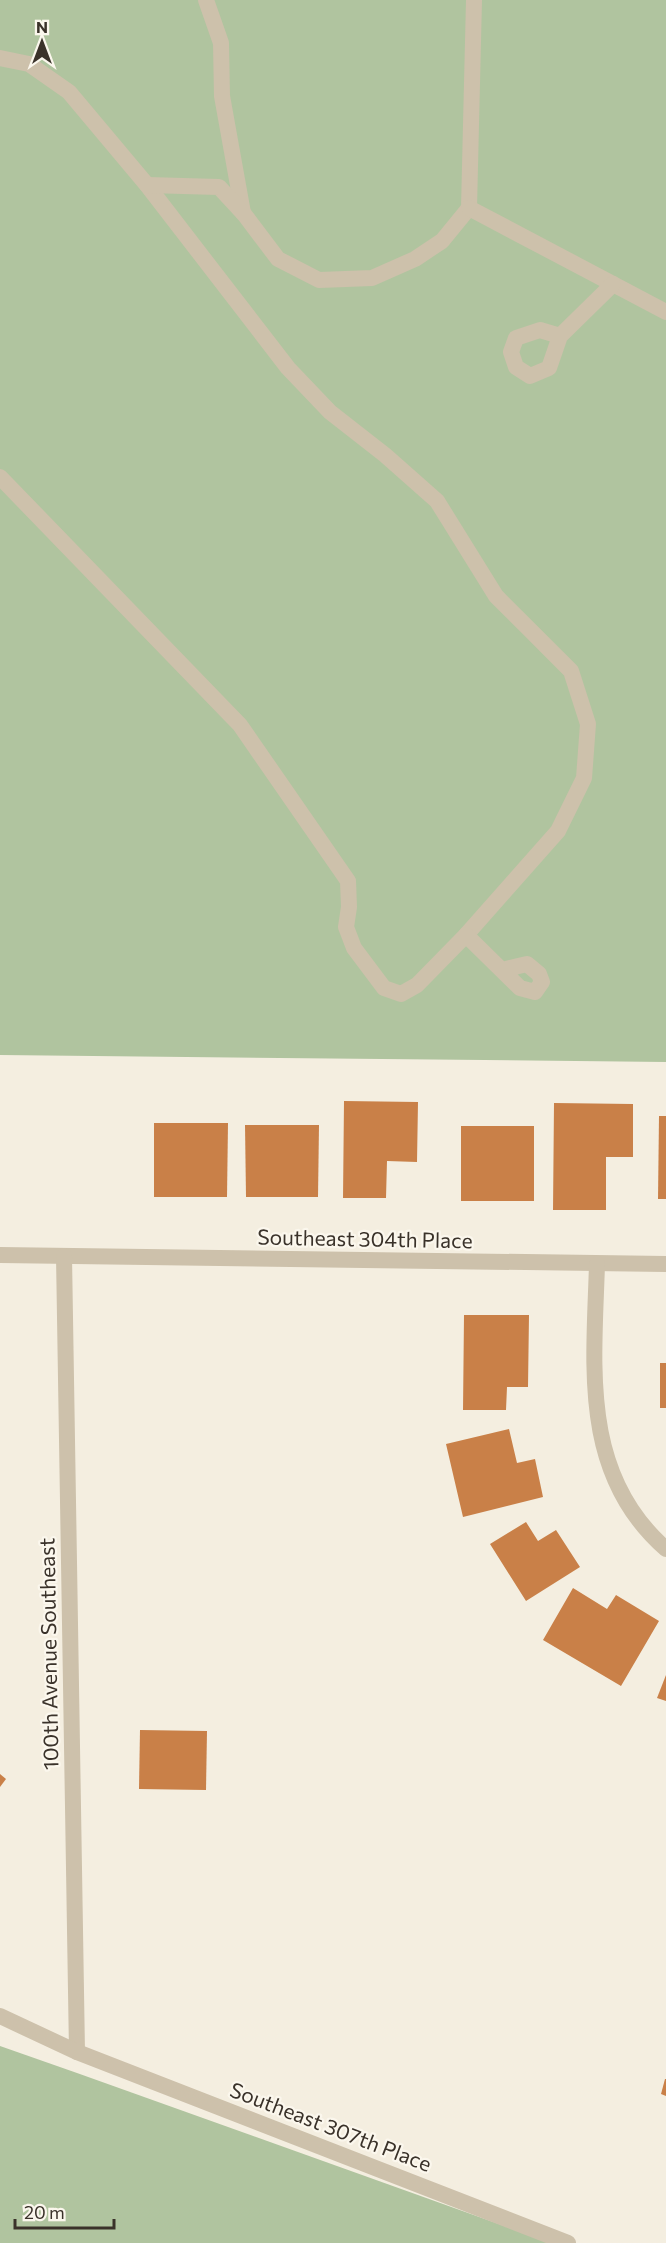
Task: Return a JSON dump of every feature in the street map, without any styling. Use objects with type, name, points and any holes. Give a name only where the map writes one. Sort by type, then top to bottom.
[{"type":"street","points":[[206,0],[221,43],[222,96],[243,214]]},
{"type":"street","points":[[147,185],[219,188],[243,214],[278,259],[319,280],[372,278],[415,259],[442,241],[469,208],[474,0]]},
{"type":"street","points":[[0,58],[29,64],[69,92],[147,185],[288,368],[330,412],[385,455],[437,501],[496,596],[571,671],[588,724],[584,778],[558,831],[466,935],[417,985],[402,994],[384,988],[354,948],[346,927],[349,907],[348,881],[240,725],[0,477]]},
{"type":"street","points":[[469,208],[666,312]]},
{"type":"street","points":[[560,336],[613,284]]},
{"type":"street","points":[[466,935],[502,970]]},
{"type":"street","name":"Southeast 304th Place","points":[[0,1255],[666,1264]]},
{"type":"street","name":"100th Avenue Southeast","points":[[64,1256],[77,2052]]},
{"type":"street","points":[[597,1264],[594,1365],[600,1431],[605,1455],[622,1496],[645,1528],[666,1549]]},
{"type":"street","name":"Southeast 307th Place","points":[[0,2016],[77,2052],[568,2243]]},
{"type":"green space","points":[[0,0],[666,0],[666,1062],[0,1055]]},
{"type":"green space","points":[[0,2046],[77,2073],[552,2243],[0,2243]]},
{"type":"building","points":[[344,1101],[418,1102],[417,1162],[387,1161],[386,1198],[343,1198]]},
{"type":"building","points":[[554,1103],[633,1104],[633,1157],[606,1157],[606,1210],[553,1210]]},
{"type":"building","points":[[659,1116],[666,1116],[666,1199],[658,1199]]},
{"type":"building","points":[[154,1123],[228,1123],[227,1197],[154,1197]]},
{"type":"building","points":[[245,1125],[319,1125],[318,1197],[246,1197]]},
{"type":"building","points":[[461,1126],[534,1126],[534,1201],[461,1201]]},
{"type":"building","points":[[464,1315],[529,1315],[528,1387],[507,1387],[506,1410],[463,1410]]},
{"type":"building","points":[[660,1363],[666,1363],[666,1408],[660,1408]]},
{"type":"building","points":[[509,1429],[517,1463],[535,1459],[543,1497],[463,1517],[446,1444]]},
{"type":"building","points":[[526,1522],[538,1541],[556,1530],[580,1567],[526,1601],[490,1544]]},
{"type":"building","points":[[573,1588],[607,1609],[616,1595],[659,1621],[621,1686],[543,1640]]},
{"type":"building","points":[[666,1675],[666,1701],[657,1698]]},
{"type":"building","points":[[140,1730],[207,1731],[206,1790],[139,1789]]},
{"type":"building","points":[[0,1774],[6,1779],[0,1787]]},
{"type":"building","points":[[666,2079],[666,2096],[661,2094]]}]
